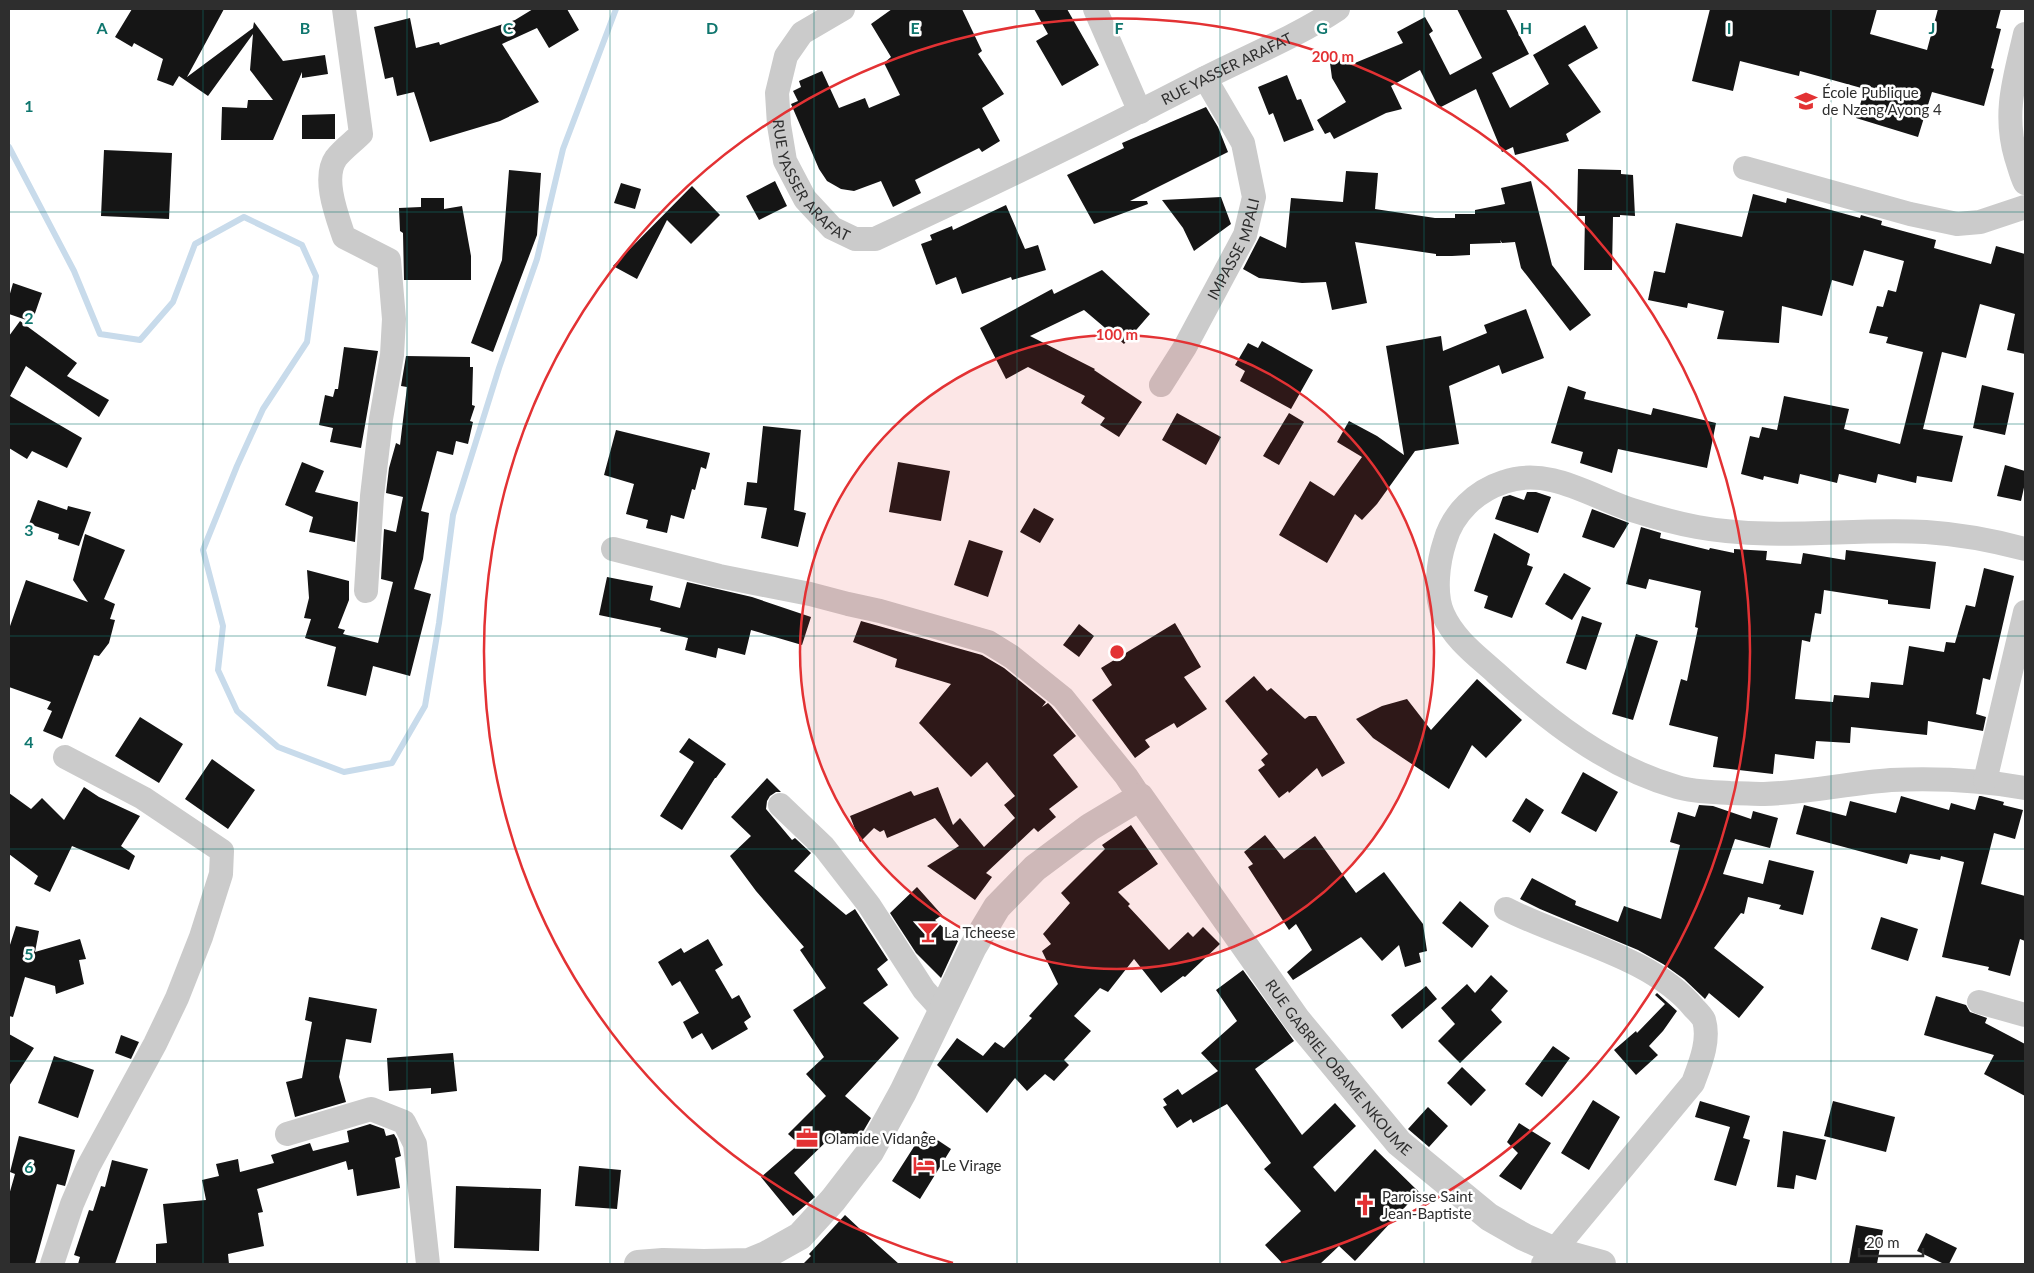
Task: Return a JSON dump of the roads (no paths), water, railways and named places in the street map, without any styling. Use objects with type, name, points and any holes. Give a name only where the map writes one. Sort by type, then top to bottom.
[{"type":"street","points":[[344,9],[361,134],[335,159],[330,179],[335,208],[344,237],[389,260],[394,319],[392,355],[381,419],[372,496],[366,591]]},
{"type":"street","name":"RUE YASSER ARAFAT","points":[[843,9],[802,33],[786,56],[777,93],[779,125],[786,161],[804,199],[832,228],[855,238],[875,239],[1140,112],[1319,22],[1338,9]]},
{"type":"street","points":[[1095,9],[1140,112]]},
{"type":"street","points":[[2025,34],[2012,90],[2009,119],[2011,138],[2025,183]]},
{"type":"street","name":"IMPASSE MPALI","points":[[1161,385],[1185,347],[1245,235],[1254,198],[1243,143],[1205,78]]},
{"type":"street","points":[[1745,168],[1910,214],[1957,224],[1980,222],[2025,207]]},
{"type":"street","points":[[2025,550],[2011,545],[1928,532],[1735,533],[1700,528],[1629,509],[1576,487],[1550,480],[1531,478],[1508,480],[1485,489],[1463,508],[1448,529],[1441,554],[1438,588],[1441,610],[1455,635],[1523,697],[1568,733],[1606,757],[1679,788],[1713,792],[1766,794],[1892,780],[1985,781],[2025,788]]},
{"type":"street","points":[[613,549],[719,576],[810,594],[880,611],[988,642],[1012,657],[1063,698],[1126,776],[1140,797],[1090,827],[1035,868],[997,907],[973,947],[888,1122],[870,1152],[839,1193],[800,1236],[749,1262],[663,1262],[638,1264]]},
{"type":"street","points":[[1985,781],[2025,612]]},
{"type":"street","points":[[52,1264],[72,1204],[88,1167],[155,1044],[177,998],[201,937],[221,874],[222,851],[143,798],[66,757]]},
{"type":"street","name":"RUE GABRIEL OBAME NKOUME","points":[[1140,797],[1297,1020],[1398,1143],[1489,1217],[1524,1237],[1549,1258],[1602,1264]]},
{"type":"street","points":[[780,805],[824,847],[869,905],[919,983],[943,1011]]},
{"type":"street","points":[[1506,909],[1534,924],[1638,964],[1684,996],[1704,1019],[1705,1049],[1693,1083],[1549,1258]]},
{"type":"street","points":[[1979,1002],[2025,1015]]},
{"type":"street","points":[[288,1134],[371,1108],[404,1122],[415,1144],[428,1264]]},
{"type":"waterway","points":[[9,147],[74,271],[100,334],[140,340],[173,302],[195,244],[244,217],[302,245],[316,276],[307,342],[263,409],[237,466],[203,550],[223,626],[218,670],[237,711],[278,747],[344,772],[392,763],[425,706],[439,623],[453,515],[499,368],[537,259],[563,149],[616,9]]},
{"type":"place","name":"École Publique de Nzeng Ayong 4","points":[[1806,101]]},
{"type":"place","name":"La Tcheese","points":[[928,932]]},
{"type":"place","name":"Olamide Vidange","points":[[807,1138]]},
{"type":"place","name":"Le Virage","points":[[924,1165]]},
{"type":"place","name":"Paroisse Saint Jean-Baptiste","points":[[1365,1205]]}]
